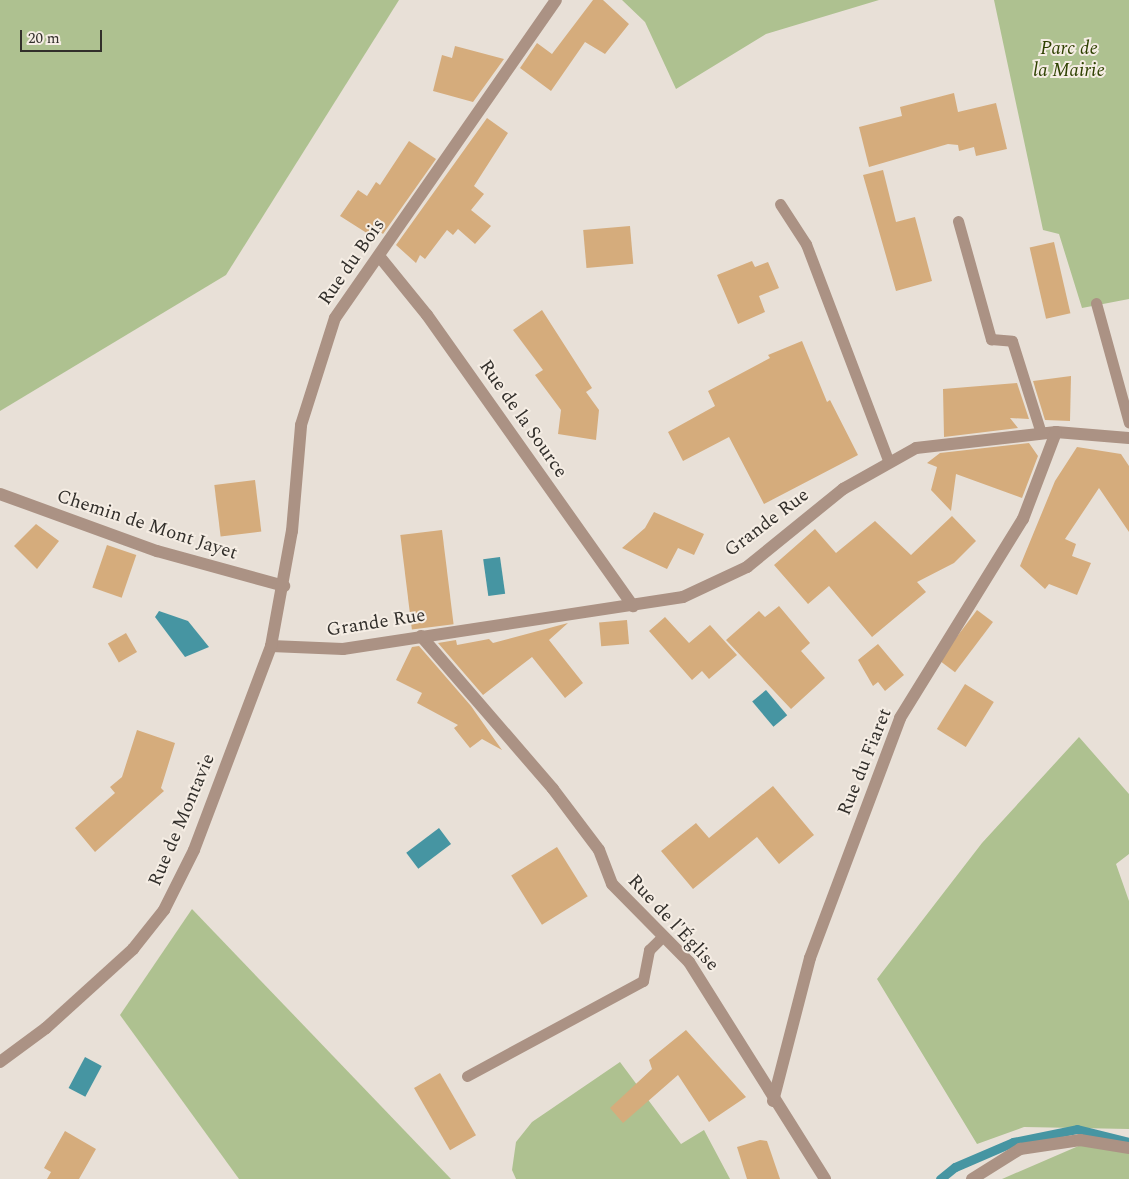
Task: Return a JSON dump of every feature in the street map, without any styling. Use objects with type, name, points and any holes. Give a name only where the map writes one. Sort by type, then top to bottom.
[{"type":"street","name":"Rue du Bois","points":[[271,646],[284,586],[301,425],[314,376],[335,318],[556,0]]},
{"type":"street","name":"Rue de la Source","points":[[379,256],[427,315],[633,606]]},
{"type":"street","name":"Grande Rue","points":[[271,646],[343,649],[683,597],[747,567],[843,489],[888,460],[916,448],[1056,432],[1129,438]]},
{"type":"street","name":"Rue du Fiaret","points":[[773,1101],[810,958],[900,718],[1023,519],[1056,432]]},
{"type":"street","name":"Chemin de Mont Jayet","points":[[0,494],[157,551],[284,586]]},
{"type":"street","name":"Rue de l'Église","points":[[421,636],[553,789],[599,850],[612,884],[662,937],[689,962],[718,1003],[773,1101],[825,1179]]},
{"type":"street","name":"Rue de Montavie","points":[[0,1062],[46,1028],[133,949],[164,910],[194,850],[271,646]]},
{"type":"street","points":[[972,1179],[1020,1149],[1080,1140],[1129,1148]]},
{"type":"lane","points":[[780,204],[806,244],[888,460]]},
{"type":"lane","points":[[958,221],[991,339],[1012,341],[1041,433]]},
{"type":"lane","points":[[1096,303],[1129,423]]},
{"type":"lane","points":[[467,1076],[642,981],[649,950],[662,937]]},
{"type":"green space","points":[[0,0],[399,0],[226,275],[0,411]]},
{"type":"green space","points":[[622,0],[879,0],[766,34],[676,89],[645,22]]},
{"type":"green space","name":"Parc de la Mairie","points":[[994,0],[1129,0],[1129,299],[1082,308],[1059,234],[1043,230]]},
{"type":"green space","points":[[1079,737],[1129,794],[1129,854],[1116,864],[1129,901],[1129,1129],[1024,1127],[977,1144],[877,979],[982,843]]},
{"type":"green space","points":[[192,909],[451,1179],[239,1179],[120,1015]]},
{"type":"green space","points":[[620,1062],[681,1144],[704,1130],[730,1179],[516,1179],[512,1170],[516,1142],[532,1122]]},
{"type":"green space","points":[[1090,1141],[1129,1152],[1129,1179],[1002,1179]]},
{"type":"water","points":[[500,557],[505,594],[488,596],[483,559]]},
{"type":"water","points":[[159,611],[188,621],[209,647],[185,657],[155,617]]},
{"type":"water","points":[[766,690],[787,715],[773,727],[752,702]]},
{"type":"water","points":[[439,828],[451,844],[418,869],[406,853]]},
{"type":"water","points":[[85,1057],[102,1066],[85,1097],[69,1088]]},
{"type":"building","points":[[593,0],[603,0],[629,24],[605,54],[585,42],[551,91],[520,68],[537,43],[552,54]]},
{"type":"building","points":[[455,46],[504,59],[473,102],[433,91],[442,55],[452,58]]},
{"type":"building","points":[[954,93],[958,112],[996,103],[1007,149],[976,156],[974,147],[959,151],[958,145],[948,144],[869,167],[859,127],[902,116],[900,107]]},
{"type":"building","points":[[487,118],[508,133],[474,186],[484,194],[471,210],[491,226],[475,244],[458,229],[453,235],[447,230],[425,259],[420,255],[416,263],[396,245]]},
{"type":"building","points":[[409,141],[436,159],[383,234],[378,230],[373,237],[340,216],[358,190],[367,196],[376,182],[380,185]]},
{"type":"building","points":[[883,170],[896,222],[915,217],[932,281],[896,291],[863,175]]},
{"type":"building","points":[[630,226],[633,264],[586,268],[583,230]]},
{"type":"building","points":[[1054,242],[1070,313],[1046,319],[1030,248]]},
{"type":"building","points":[[752,261],[755,267],[768,262],[779,288],[759,296],[765,312],[738,324],[717,275]]},
{"type":"building","points":[[542,310],[592,388],[586,392],[599,410],[596,440],[558,434],[561,410],[535,375],[543,370],[513,330]]},
{"type":"building","points":[[802,341],[827,402],[830,400],[858,455],[764,504],[729,437],[683,461],[668,432],[715,406],[708,391],[770,358],[768,355]]},
{"type":"building","points":[[1071,376],[1070,421],[1045,420],[1033,381]]},
{"type":"building","points":[[1017,383],[1029,419],[1010,418],[1018,428],[944,437],[943,389]]},
{"type":"building","points":[[1029,443],[1038,456],[1022,498],[956,474],[951,511],[931,490],[937,467],[927,463],[940,453]]},
{"type":"building","points":[[1077,447],[1121,454],[1129,466],[1129,532],[1099,488],[1065,539],[1076,544],[1072,556],[1091,563],[1077,595],[1049,584],[1045,589],[1020,566],[1055,481]]},
{"type":"building","points":[[255,480],[261,532],[221,537],[214,485]]},
{"type":"building","points":[[654,512],[704,534],[694,555],[678,548],[667,569],[622,548],[645,528]]},
{"type":"building","points":[[952,516],[976,541],[954,563],[917,582],[926,592],[872,637],[829,586],[808,604],[774,565],[815,529],[836,553],[875,521],[911,555]]},
{"type":"building","points":[[36,524],[59,541],[37,569],[14,546]]},
{"type":"building","points":[[442,530],[454,624],[412,629],[400,535]]},
{"type":"building","points":[[107,545],[136,555],[122,598],[92,588]]},
{"type":"building","points":[[779,606],[810,643],[801,651],[825,678],[791,709],[726,640],[759,611],[765,617]]},
{"type":"building","points":[[977,610],[993,622],[955,672],[939,660]]},
{"type":"building","points":[[665,617],[689,643],[710,625],[737,655],[709,679],[702,671],[692,680],[649,631]]},
{"type":"building","points":[[627,620],[629,644],[601,646],[599,622]]},
{"type":"building","points":[[568,623],[549,640],[583,683],[565,698],[532,657],[483,695],[438,643],[456,640],[457,645],[489,639],[493,643]]},
{"type":"building","points":[[126,633],[137,652],[119,663],[108,644]]},
{"type":"building","points":[[878,644],[904,675],[885,691],[878,682],[873,686],[858,660]]},
{"type":"building","points":[[419,646],[471,706],[502,750],[482,739],[470,748],[454,728],[458,725],[417,703],[422,693],[396,680],[412,647]]},
{"type":"building","points":[[965,684],[994,702],[966,747],[937,729]]},
{"type":"building","points":[[137,730],[175,743],[161,788],[164,791],[95,852],[75,828],[115,793],[110,787],[122,777]]},
{"type":"building","points":[[773,786],[814,835],[779,864],[757,837],[693,889],[661,851],[696,823],[709,838]]},
{"type":"building","points":[[557,847],[588,896],[542,925],[511,876]]},
{"type":"building","points":[[686,1030],[746,1097],[709,1122],[678,1075],[623,1123],[610,1108],[652,1069],[649,1060]]},
{"type":"building","points":[[440,1073],[476,1135],[450,1150],[414,1088]]},
{"type":"building","points":[[65,1131],[96,1149],[79,1179],[47,1179],[51,1172],[44,1168]]},
{"type":"building","points":[[760,1140],[767,1141],[780,1179],[747,1179],[737,1147]]},
{"type":"waterway","points":[[940,1179],[955,1167],[1013,1142],[1077,1129],[1129,1142]]}]
